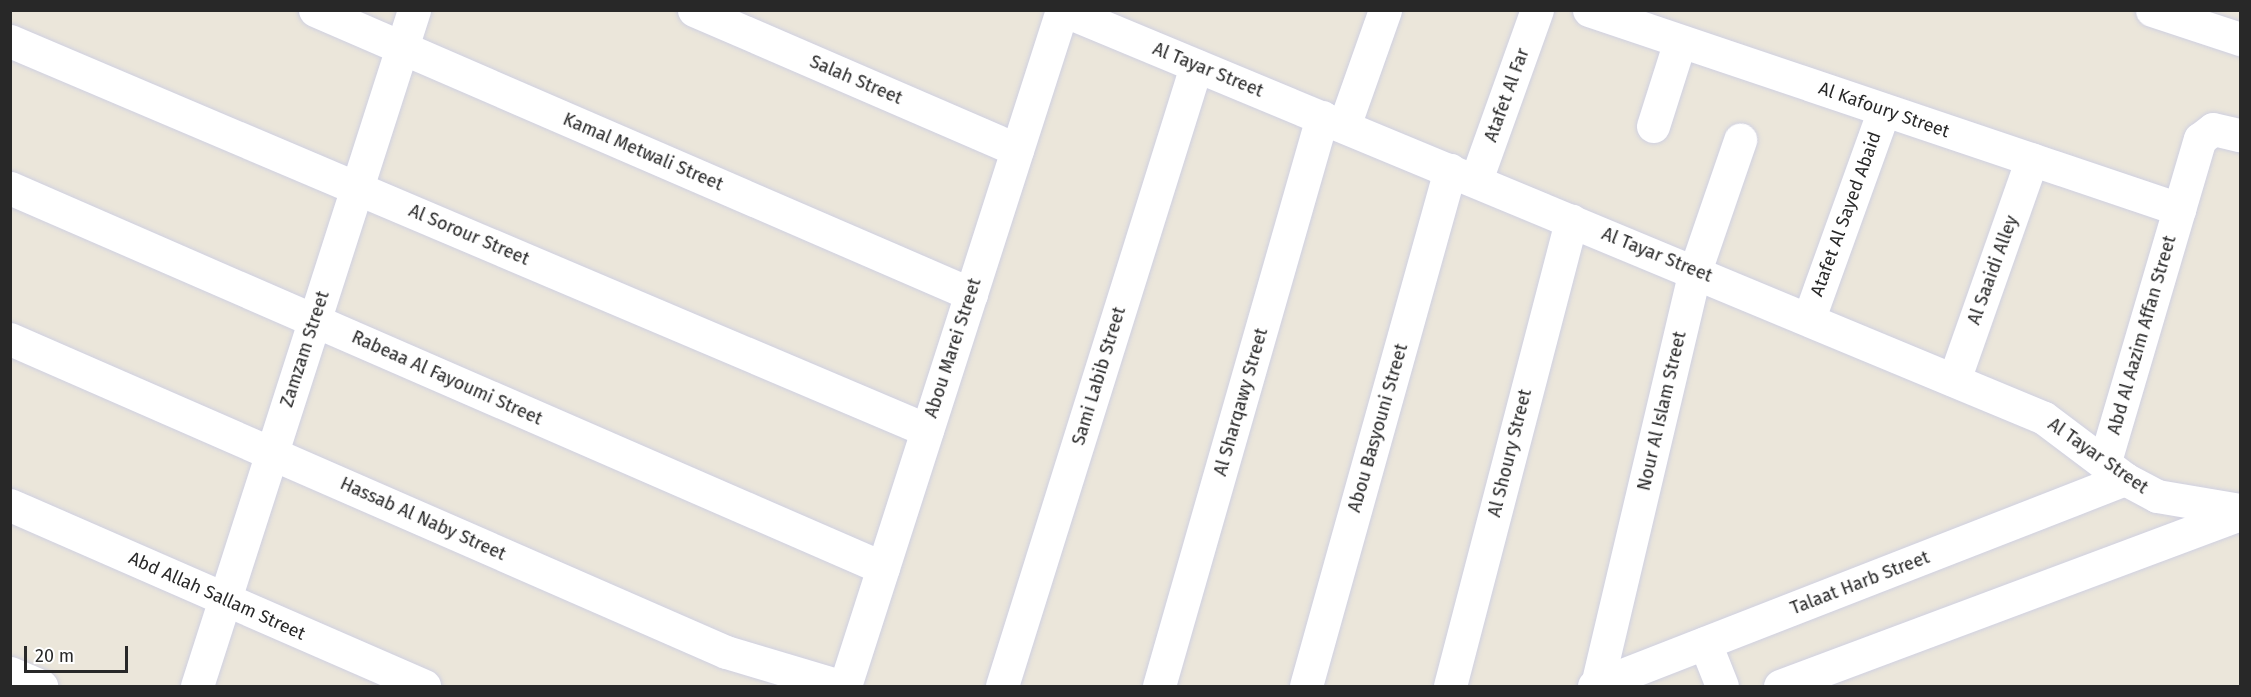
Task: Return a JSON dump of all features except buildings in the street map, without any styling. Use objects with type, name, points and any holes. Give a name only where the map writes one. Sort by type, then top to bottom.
[{"type":"street","name":"Kamal Metwali Street","points":[[315,10],[971,294]]},
{"type":"street","name":"Zamzam Street","points":[[197,687],[414,10]]},
{"type":"street","name":"Salah Street","points":[[694,10],[1017,150]]},
{"type":"street","name":"Abou Marei Street","points":[[845,687],[1062,10]]},
{"type":"street","name":"Al Tayar Street","points":[[1062,10],[1809,318],[2044,418],[2115,470],[2175,501],[2241,512]]},
{"type":"street","name":"Al Sharqawy Street","points":[[1159,687],[1333,122],[1385,10]]},
{"type":"street","name":"Atafet Al Far","points":[[1463,175],[1538,10]]},
{"type":"street","name":"Al Kafoury Street","points":[[1589,10],[2179,209]]},
{"type":"street","points":[[2152,10],[2241,39]]},
{"type":"street","name":"Al Sorour Street","points":[[10,41],[927,430]]},
{"type":"street","points":[[1653,126],[1680,41]]},
{"type":"street","name":"Sami Labib Street","points":[[1002,687],[1196,66]]},
{"type":"street","name":"Atafet Al Sayed Abaid","points":[[1809,318],[1884,110]]},
{"type":"street","name":"Abd Al Aazim Affan Street","points":[[2115,470],[2179,209],[2203,134],[2213,129],[2241,135]]},
{"type":"street","name":"Nour Al Islam Street","points":[[1595,686],[1695,272],[1740,140]]},
{"type":"street","name":"Al Saaidi Alley","points":[[1954,380],[2032,159]]},
{"type":"street","name":"Abou Basyouni Street","points":[[1306,687],[1463,175]]},
{"type":"street","name":"Rabeaa Al Fayoumi Street","points":[[10,188],[883,568]]},
{"type":"street","name":"Al Shoury Street","points":[[1450,687],[1570,220]]},
{"type":"street","name":"Hassab Al Naby Street","points":[[10,339],[726,652],[840,687]]},
{"type":"street","name":"Talaat Harb Street","points":[[1595,686],[1705,643],[2115,470]]},
{"type":"street","name":"Abd Allah Sallam Street","points":[[10,505],[424,687]]},
{"type":"street","points":[[1780,687],[2241,512]]},
{"type":"street","points":[[1705,643],[1722,687]]},
{"type":"street","points":[[10,673],[41,687]]}]
